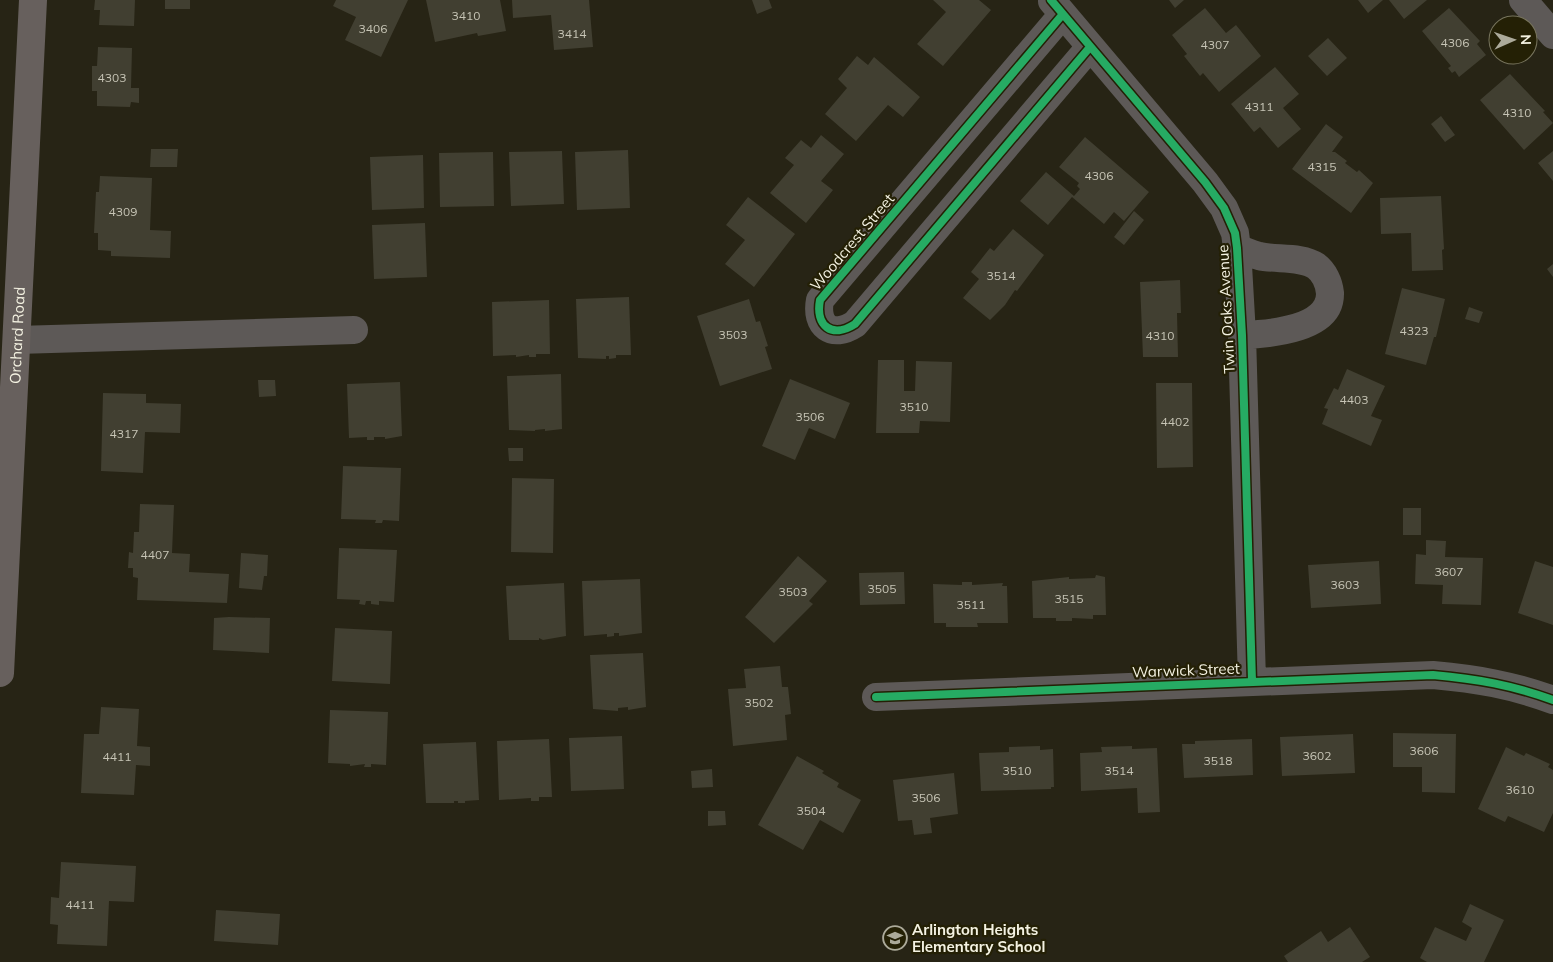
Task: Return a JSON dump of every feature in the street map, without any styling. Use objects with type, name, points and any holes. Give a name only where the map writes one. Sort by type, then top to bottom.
[{"type":"main road","name":"Orchard Road","points":[[0,673],[8,370],[17,340],[33,0]]},
{"type":"street","points":[[1524,0],[1553,35]]},
{"type":"street","name":"Twin Oaks Avenue","points":[[1057,7],[1206,182],[1224,208],[1235,233],[1242,335],[1252,682]]},
{"type":"street","name":"Woodcrest Street","points":[[1057,7],[820,300],[817,312],[822,324],[832,330],[845,331],[855,324],[1090,47]]},
{"type":"street","points":[[1237,248],[1259,256],[1308,263],[1321,272],[1330,290],[1326,309],[1313,322],[1286,330],[1242,335]]},
{"type":"street","points":[[17,340],[354,330]]},
{"type":"street","name":"Warwick Street","points":[[876,697],[1433,675],[1492,681],[1518,687],[1553,700]]},
{"type":"building","points":[[95,0],[135,0],[134,26],[99,25],[100,10],[94,10]]},
{"type":"building","points":[[165,0],[190,0],[190,9],[165,9]]},
{"type":"building","points":[[336,0],[408,0],[381,57],[345,40],[356,17],[333,6]]},
{"type":"building","points":[[426,0],[500,0],[506,31],[478,36],[477,33],[435,42]]},
{"type":"building","points":[[512,0],[589,0],[593,47],[554,50],[551,15],[513,18]]},
{"type":"building","points":[[752,0],[769,0],[772,8],[757,14]]},
{"type":"building","points":[[933,0],[979,0],[991,10],[943,66],[917,44],[946,12]]},
{"type":"building","points":[[1169,0],[1184,0],[1175,8]]},
{"type":"building","points":[[1358,0],[1383,0],[1368,13]]},
{"type":"building","points":[[1389,0],[1427,0],[1404,19]]},
{"type":"building","points":[[1205,8],[1226,33],[1236,25],[1261,56],[1219,92],[1203,73],[1200,76],[1184,56],[1187,54],[1172,35]]},
{"type":"building","points":[[1449,8],[1480,41],[1477,44],[1486,55],[1459,77],[1455,71],[1452,73],[1448,68],[1451,66],[1422,31]]},
{"type":"building","points":[[1328,38],[1347,58],[1327,76],[1308,56]]},
{"type":"building","points":[[98,47],[132,48],[131,88],[139,88],[139,103],[131,102],[130,107],[97,106],[97,91],[92,91],[92,66],[97,66]]},
{"type":"building","points":[[857,56],[868,65],[874,57],[920,97],[903,117],[888,105],[856,141],[825,114],[847,88],[838,79]]},
{"type":"building","points":[[1275,67],[1299,94],[1283,108],[1301,129],[1278,148],[1260,127],[1254,132],[1231,104]]},
{"type":"building","points":[[1510,74],[1545,111],[1543,112],[1553,123],[1524,150],[1480,100]]},
{"type":"building","points":[[1441,116],[1455,135],[1445,142],[1431,124]]},
{"type":"building","points":[[1326,124],[1343,137],[1332,152],[1335,152],[1347,161],[1345,163],[1357,172],[1359,170],[1373,183],[1351,213],[1292,169]]},
{"type":"building","points":[[821,135],[844,154],[821,181],[833,190],[806,223],[770,193],[794,165],[785,158],[801,140],[811,148]]},
{"type":"building","points":[[1085,137],[1149,192],[1124,221],[1114,212],[1104,224],[1072,197],[1048,225],[1020,201],[1046,172],[1074,196],[1080,189],[1077,186],[1079,183],[1059,167]]},
{"type":"building","points":[[151,149],[178,149],[177,167],[150,167]]},
{"type":"building","points":[[628,150],[630,208],[577,210],[575,152]]},
{"type":"building","points":[[562,151],[564,204],[511,206],[509,152]]},
{"type":"building","points":[[1553,151],[1553,181],[1538,163]]},
{"type":"building","points":[[493,152],[494,206],[440,207],[439,153]]},
{"type":"building","points":[[423,155],[424,208],[372,210],[370,157]]},
{"type":"building","points":[[100,176],[152,178],[150,230],[171,231],[170,258],[111,256],[111,251],[98,250],[98,233],[94,233],[96,192],[99,192]]},
{"type":"building","points":[[1441,196],[1444,249],[1442,250],[1443,270],[1412,271],[1411,233],[1381,234],[1380,198]]},
{"type":"building","points":[[748,197],[795,234],[754,287],[725,264],[745,240],[726,225]]},
{"type":"building","points":[[1134,211],[1144,220],[1124,245],[1114,237]]},
{"type":"building","points":[[425,223],[427,277],[374,279],[372,225]]},
{"type":"building","points":[[1013,229],[1044,255],[1017,291],[1015,290],[1005,305],[990,320],[963,298],[979,279],[971,272],[990,248],[994,251]]},
{"type":"building","points":[[1553,264],[1553,277],[1547,269]]},
{"type":"building","points":[[1180,280],[1181,313],[1177,313],[1178,357],[1143,357],[1140,282]]},
{"type":"building","points":[[1402,288],[1445,299],[1436,337],[1434,337],[1426,365],[1385,354]]},
{"type":"building","points":[[629,297],[631,355],[616,355],[616,358],[609,359],[609,356],[606,356],[606,359],[578,358],[576,299]]},
{"type":"building","points":[[749,299],[756,322],[760,321],[768,346],[765,347],[772,369],[720,386],[697,316]]},
{"type":"building","points":[[549,300],[550,354],[536,354],[536,357],[529,357],[529,355],[516,357],[516,355],[493,356],[492,302]]},
{"type":"building","points":[[1469,307],[1483,312],[1479,323],[1465,319]]},
{"type":"building","points":[[878,360],[904,360],[904,391],[915,391],[916,361],[952,362],[950,422],[920,421],[919,433],[876,433]]},
{"type":"building","points":[[1347,369],[1385,386],[1371,416],[1382,420],[1371,446],[1322,424],[1328,409],[1324,408],[1334,388],[1338,390]]},
{"type":"building","points":[[561,374],[562,429],[545,431],[545,429],[535,431],[509,430],[507,376]]},
{"type":"building","points":[[790,379],[850,403],[835,439],[809,428],[795,460],[762,446]]},
{"type":"building","points":[[258,380],[275,380],[276,396],[259,397]]},
{"type":"building","points":[[400,382],[402,436],[385,439],[385,437],[374,437],[374,440],[367,440],[367,437],[349,438],[347,384]]},
{"type":"building","points":[[1156,383],[1192,383],[1193,467],[1157,468]]},
{"type":"building","points":[[103,393],[146,394],[146,403],[181,404],[180,433],[145,432],[143,473],[101,471]]},
{"type":"building","points":[[508,448],[523,448],[523,461],[509,461]]},
{"type":"building","points":[[343,466],[401,468],[399,521],[383,520],[382,523],[375,523],[376,520],[341,519]]},
{"type":"building","points":[[512,478],[554,479],[553,553],[511,552]]},
{"type":"building","points":[[140,504],[174,505],[172,553],[190,554],[189,572],[229,574],[227,603],[137,600],[138,578],[133,577],[133,568],[128,568],[129,552],[133,553],[134,532],[139,532]]},
{"type":"building","points":[[1403,508],[1421,508],[1421,535],[1403,535]]},
{"type":"building","points":[[1426,540],[1446,541],[1445,557],[1483,558],[1481,605],[1442,604],[1443,585],[1415,584],[1416,554],[1426,555]]},
{"type":"building","points":[[339,548],[397,550],[394,602],[379,601],[379,605],[366,601],[365,605],[359,604],[360,600],[337,599]]},
{"type":"building","points":[[241,553],[268,555],[267,576],[264,576],[262,590],[239,588]]},
{"type":"building","points":[[798,556],[827,581],[809,601],[813,604],[774,643],[745,617]]},
{"type":"building","points":[[1379,561],[1381,604],[1311,608],[1308,565]]},
{"type":"building","points":[[1535,561],[1553,567],[1553,625],[1518,613]]},
{"type":"building","points":[[904,572],[905,604],[860,605],[859,573]]},
{"type":"building","points":[[1096,575],[1105,577],[1106,615],[1093,615],[1093,619],[1072,618],[1072,621],[1056,621],[1056,618],[1033,618],[1032,581],[1069,577],[1069,579],[1095,578]]},
{"type":"building","points":[[640,579],[642,633],[619,636],[619,633],[614,633],[614,636],[607,637],[607,634],[584,636],[582,581]]},
{"type":"building","points":[[962,582],[972,582],[972,585],[1003,583],[1002,586],[1007,586],[1008,623],[977,623],[978,627],[946,627],[946,623],[934,623],[933,584],[962,585]]},
{"type":"building","points":[[564,583],[566,636],[543,640],[539,638],[539,640],[509,640],[506,586]]},
{"type":"building","points":[[214,618],[270,618],[269,653],[213,650]]},
{"type":"building","points":[[335,628],[392,631],[390,684],[332,681]]},
{"type":"building","points":[[643,653],[646,707],[628,710],[628,707],[618,708],[618,711],[593,709],[590,655]]},
{"type":"building","points":[[780,666],[782,687],[788,687],[791,714],[785,715],[787,740],[733,746],[728,689],[746,688],[744,669]]},
{"type":"building","points":[[101,707],[139,709],[137,746],[150,747],[150,766],[136,765],[134,795],[81,793],[84,734],[99,734]]},
{"type":"building","points":[[330,710],[388,712],[386,765],[371,764],[371,767],[364,767],[365,764],[350,766],[350,764],[328,763]]},
{"type":"building","points":[[1393,733],[1456,734],[1455,793],[1422,792],[1422,767],[1393,767]]},
{"type":"building","points":[[1353,734],[1355,773],[1282,776],[1280,737]]},
{"type":"building","points":[[622,736],[624,789],[571,791],[569,738]]},
{"type":"building","points":[[549,739],[552,797],[539,797],[539,801],[531,801],[531,798],[499,800],[497,741]]},
{"type":"building","points":[[1252,739],[1253,775],[1184,778],[1182,744],[1195,744],[1195,741]]},
{"type":"building","points":[[476,742],[479,800],[465,801],[465,803],[454,801],[454,803],[426,803],[423,744]]},
{"type":"building","points":[[1040,746],[1040,750],[1053,749],[1054,787],[1051,787],[1051,789],[981,791],[979,753],[1009,752],[1009,747]]},
{"type":"building","points":[[1132,746],[1132,749],[1157,748],[1160,812],[1138,813],[1137,788],[1081,791],[1080,753],[1102,752],[1101,747]]},
{"type":"building","points":[[1506,747],[1524,756],[1526,753],[1550,764],[1548,767],[1553,770],[1553,813],[1544,832],[1508,816],[1505,822],[1478,809]]},
{"type":"building","points":[[797,756],[824,771],[822,773],[839,783],[837,787],[861,800],[843,833],[820,820],[803,850],[758,825]]},
{"type":"building","points":[[712,769],[713,787],[692,788],[691,771]]},
{"type":"building","points":[[954,773],[958,814],[930,818],[932,833],[914,835],[912,820],[898,821],[893,780]]},
{"type":"building","points":[[708,811],[725,811],[726,825],[708,826]]},
{"type":"building","points":[[61,862],[136,866],[134,902],[109,901],[107,946],[57,944],[58,925],[50,924],[51,897],[59,898]]},
{"type":"building","points":[[1470,904],[1504,920],[1484,962],[1427,962],[1420,958],[1435,927],[1466,941],[1472,928],[1462,922]]},
{"type":"building","points":[[216,910],[280,914],[278,945],[214,941]]},
{"type":"building","points":[[1350,927],[1370,957],[1362,962],[1288,962],[1284,956],[1321,931],[1328,942]]},
{"type":"cycle path","points":[[1051,0],[1205,182],[1224,208],[1235,233],[1242,335],[1252,681]]},
{"type":"cycle path","points":[[1063,14],[820,300],[820,317],[827,327],[832,330],[839,330],[855,324],[1090,47]]},
{"type":"cycle path","points":[[876,697],[1433,675],[1494,683],[1553,700]]},
{"type":"place","name":"Arlington Heights Elementary School","points":[[895,938]]}]
